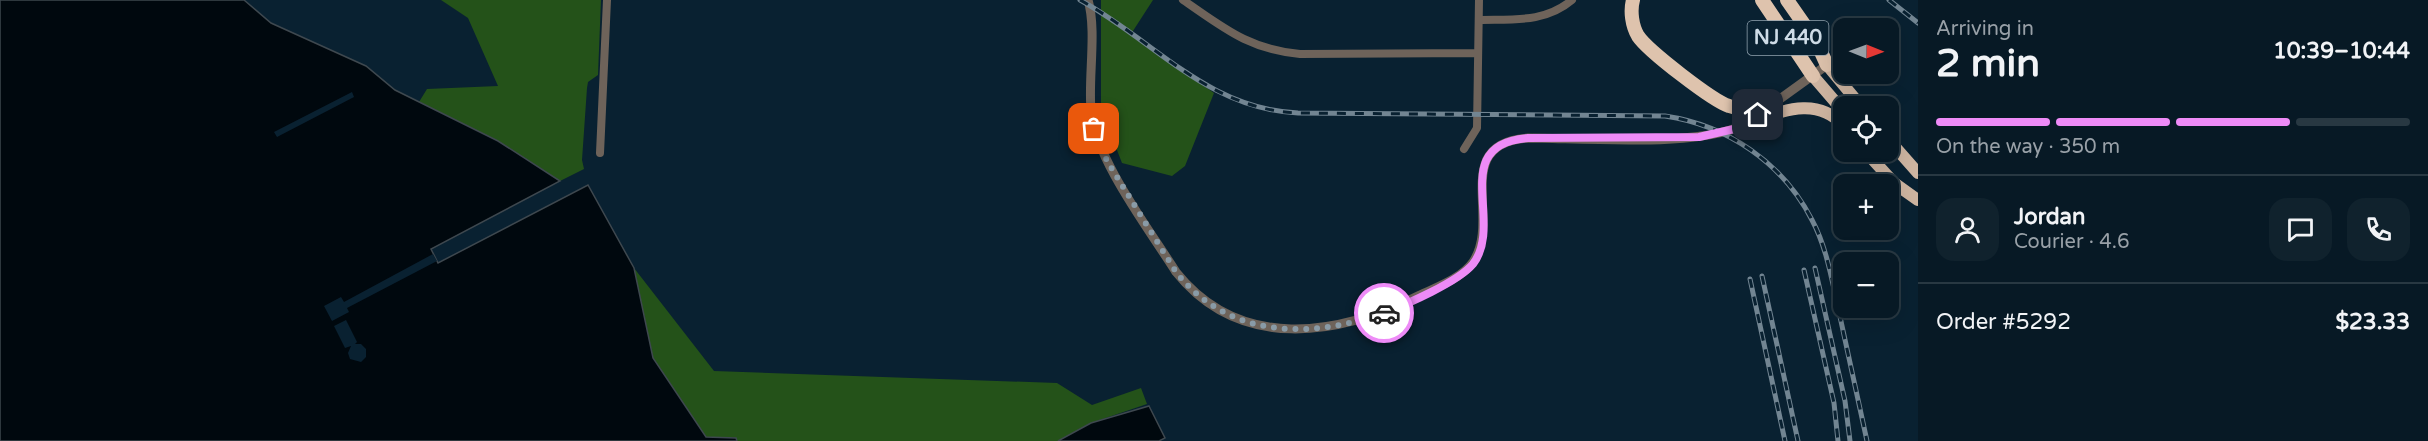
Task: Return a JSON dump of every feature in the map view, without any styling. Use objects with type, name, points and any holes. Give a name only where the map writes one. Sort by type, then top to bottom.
[{"type":"highway","points":[[1633,0],[1632,20],[1638,35],[1649,48],[1728,106],[1758,110],[1770,106]]},
{"type":"highway","name":"NJ 440","points":[[1762,0],[1813,76],[1833,99]]},
{"type":"highway","name":"NJ 440","points":[[1787,0],[1817,43],[1827,65],[1853,96]]},
{"type":"highway","points":[[1747,123],[1809,106],[1823,110],[1833,118]]},
{"type":"highway","points":[[1899,151],[1918,172]]},
{"type":"highway","points":[[1875,162],[1894,183],[1918,199]]},
{"type":"highway","points":[[1886,162],[1918,199]]},
{"type":"street","points":[[600,153],[608,0]]},
{"type":"street","points":[[1088,0],[1091,110],[1094,129],[1107,161],[1176,272],[1189,288],[1225,312],[1251,323],[1278,329],[1307,330],[1360,321],[1388,311],[1456,277],[1472,264],[1482,247],[1482,176],[1485,162],[1490,153],[1501,144],[1512,139],[1528,138],[1699,137],[1718,134],[1747,123],[1827,65]]},
{"type":"street","points":[[1183,0],[1235,36],[1254,46],[1276,52],[1477,53]]},
{"type":"street","points":[[1464,149],[1477,129],[1479,0]]},
{"type":"street","points":[[1479,20],[1524,19],[1547,15],[1559,10],[1572,0]]},
{"type":"green space","points":[[441,0],[601,0],[598,75],[588,82],[587,88],[582,160],[584,169],[560,181],[498,141],[419,102],[427,89],[498,86],[468,18]]},
{"type":"green space","points":[[1101,0],[1153,0],[1131,34],[1214,93],[1185,166],[1172,176],[1122,163],[1101,109]]},
{"type":"green space","points":[[634,268],[714,371],[1057,383],[1092,405],[1141,388],[1147,404],[1091,423],[1058,441],[737,441],[736,438],[706,437],[653,358]]},
{"type":"shaded area","points":[[0,0],[244,0],[271,23],[366,66],[395,90],[498,141],[560,181],[431,249],[438,263],[588,185],[634,268],[653,358],[706,437],[736,438],[737,441],[0,441]]},
{"type":"shaded area","points":[[1149,406],[1165,438],[1159,441],[1058,441],[1091,423]]},
{"type":"pier","points":[[352,92],[354,97],[277,137],[274,132]]},
{"type":"pier","points":[[433,254],[437,261],[347,308],[349,312],[332,321],[324,306],[341,297],[344,302]]},
{"type":"pier","points":[[346,320],[357,342],[355,344],[361,344],[366,349],[366,357],[361,362],[350,359],[348,353],[351,346],[345,348],[334,326]]},
{"type":"railway","points":[[1080,0],[1209,86],[1236,99],[1266,109],[1298,113],[1665,116],[1710,128],[1731,138],[1769,164],[1786,181],[1800,200],[1817,231],[1831,277],[1867,441]]},
{"type":"railway","points":[[1889,0],[1918,23]]},
{"type":"railway","points":[[1815,268],[1845,401],[1850,441]]},
{"type":"railway","points":[[1804,270],[1834,403],[1838,441]]},
{"type":"railway","points":[[1762,276],[1798,441]]},
{"type":"railway","points":[[1750,279],[1785,441]]},
{"type":"way so far","points":[[1094,129],[1107,161],[1176,272],[1189,288],[1205,301],[1251,323],[1278,329],[1307,330],[1335,327],[1384,313]]},
{"type":"route","points":[[1384,313],[1456,277],[1472,264],[1482,247],[1484,222],[1482,176],[1485,162],[1490,153],[1501,144],[1512,139],[1528,138],[1699,137],[1734,129],[1758,115]]}]
